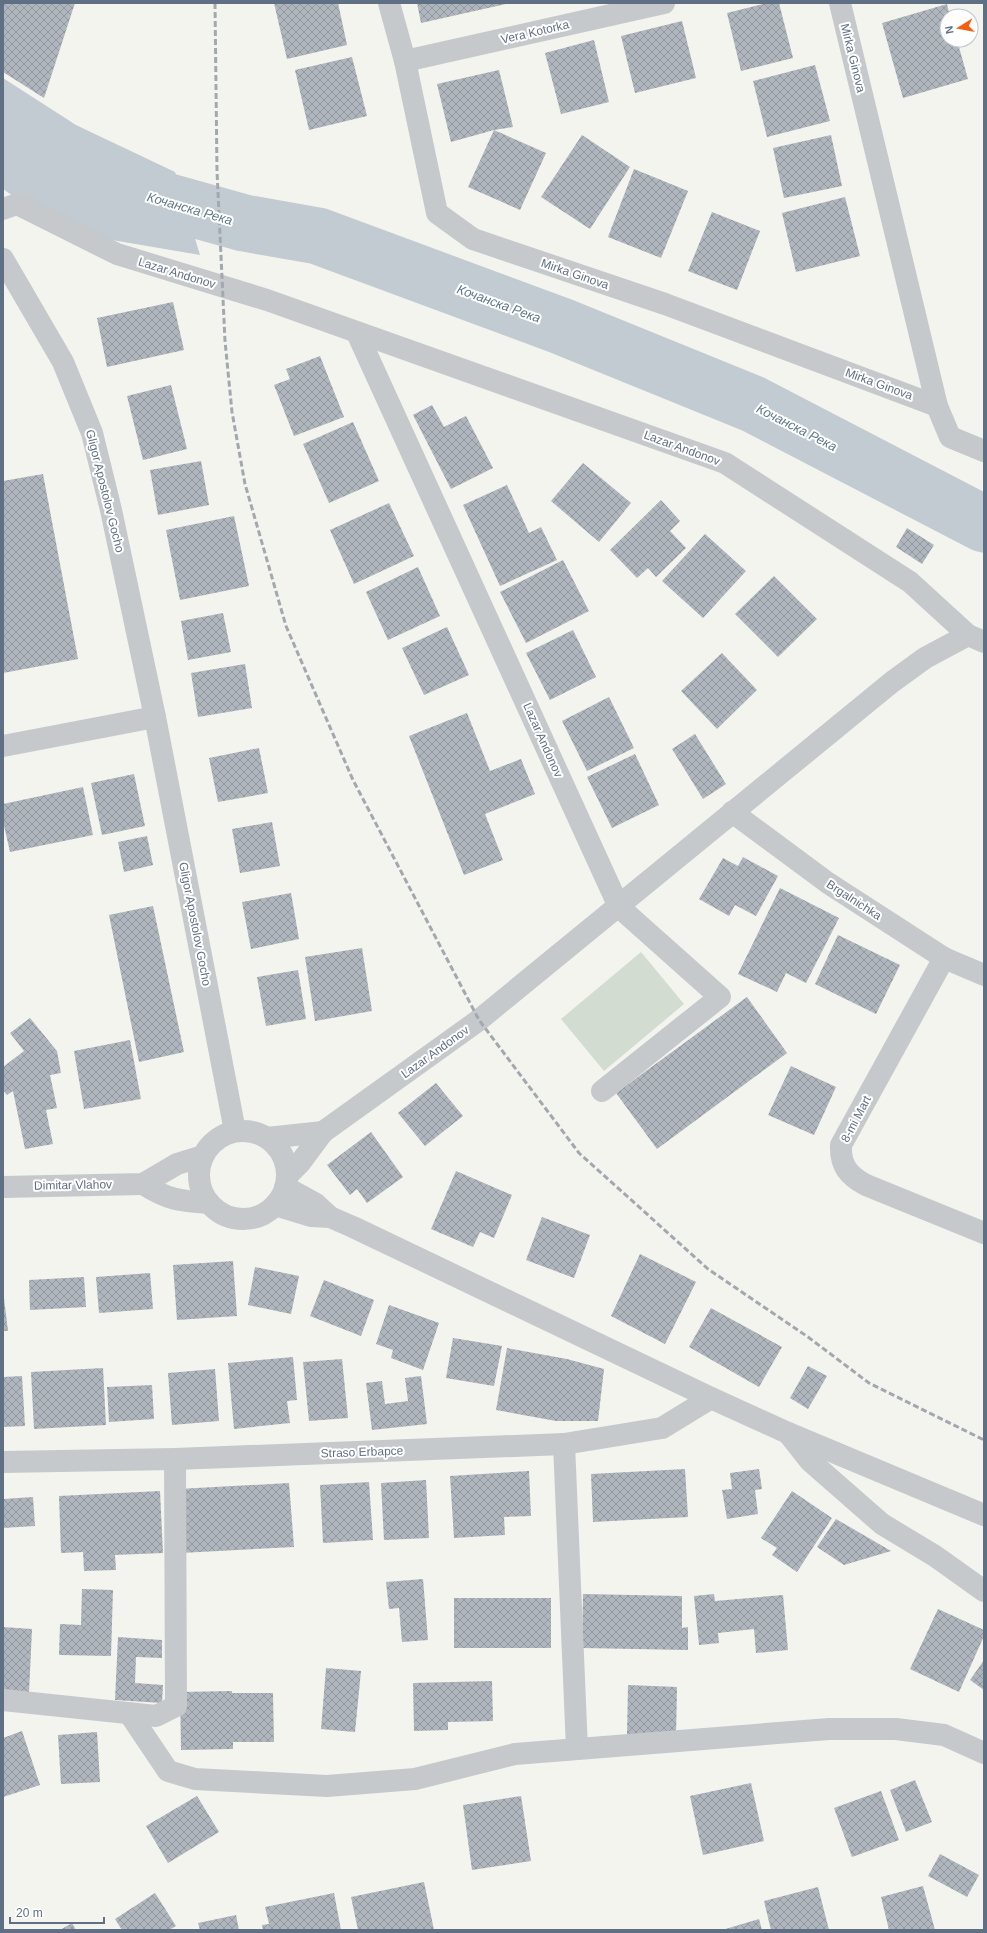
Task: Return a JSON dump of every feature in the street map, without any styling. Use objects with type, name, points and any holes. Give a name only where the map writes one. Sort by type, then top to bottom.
[{"type":"street","points":[[389,3],[406,61]]},
{"type":"street","name":"Vera Kotorka","points":[[406,61],[664,3]]},
{"type":"street","name":"Mirka Ginova","points":[[840,3],[937,406]]},
{"type":"street","name":"Mirka Ginova","points":[[406,61],[437,213],[473,239],[665,304],[937,406]]},
{"type":"street","name":"Lazar Andonov","points":[[3,209],[17,204],[117,254],[267,300],[725,463],[910,582],[976,639],[925,658],[892,682],[732,812],[619,907],[479,1020],[323,1132],[282,1189]]},
{"type":"street","name":"Gligor Apostolov Gocho","points":[[3,259],[63,362],[92,433],[111,510],[154,717],[235,1131]]},
{"type":"street","name":"Lazar Andonov","points":[[358,333],[619,907],[720,997],[602,1090]]},
{"type":"street","points":[[937,406],[950,438],[984,451]]},
{"type":"street","points":[[3,746],[154,717]]},
{"type":"street","name":"Brgalnichka","points":[[732,812],[828,883],[944,958],[984,975]]},
{"type":"street","name":"8-mi Mart","points":[[944,958],[841,1145],[841,1157],[845,1169],[853,1178],[866,1185],[984,1233]]},
{"type":"street","points":[[235,1131],[252,1132],[267,1138],[278,1148],[285,1161],[282,1189],[263,1214],[249,1218],[234,1218],[221,1212],[210,1203],[203,1193],[199,1180],[199,1168],[203,1156],[211,1144],[222,1136],[235,1131]]},
{"type":"street","name":"Lazar Andonov","points":[[267,1138],[323,1132]]},
{"type":"street","name":"Dimitar Vlahov","points":[[3,1187],[143,1184],[177,1164],[203,1156]]},
{"type":"street","points":[[143,1184],[161,1196],[176,1200],[210,1203]]},
{"type":"street","points":[[282,1189],[316,1204],[330,1217],[711,1398],[788,1433],[984,1515]]},
{"type":"street","name":"Straso Erbapce","points":[[3,1462],[175,1459],[564,1444],[662,1428],[711,1398]]},
{"type":"street","points":[[788,1433],[810,1462],[882,1524],[935,1556],[984,1590]]},
{"type":"street","points":[[564,1444],[577,1749]]},
{"type":"street","points":[[3,1700],[156,1716],[176,1706],[175,1459]]},
{"type":"street","points":[[129,1713],[168,1771],[195,1779],[326,1786],[415,1779],[515,1754],[829,1729],[896,1730],[944,1735],[984,1754]]},
{"type":"shaded area","points":[[3,78],[76,125],[175,172],[200,255],[65,232],[3,189]]},
{"type":"shaded area","points":[[641,952],[684,1004],[604,1071],[561,1019]]},
{"type":"building","points":[[3,3],[75,3],[44,98],[3,72]]},
{"type":"building","points":[[274,3],[338,3],[347,45],[287,59]]},
{"type":"building","points":[[417,3],[506,3],[506,4],[421,23]]},
{"type":"building","points":[[767,3],[779,3],[793,58],[741,71],[727,13]]},
{"type":"building","points":[[947,4],[948,8],[939,8],[939,48],[959,48],[968,79],[903,98],[882,23]]},
{"type":"building","points":[[682,21],[696,78],[635,93],[621,36]]},
{"type":"building","points":[[594,40],[609,102],[561,114],[545,53]]},
{"type":"building","points":[[352,57],[367,116],[309,130],[295,70]]},
{"type":"building","points":[[815,65],[830,121],[767,137],[753,81]]},
{"type":"building","points":[[499,70],[513,127],[494,130],[451,142],[437,84]]},
{"type":"building","points":[[494,130],[546,153],[520,210],[468,187]]},
{"type":"building","points":[[582,135],[630,167],[590,229],[541,197]]},
{"type":"building","points":[[831,135],[842,186],[784,198],[773,148]]},
{"type":"building","points":[[634,169],[688,191],[661,258],[608,237]]},
{"type":"building","points":[[845,197],[860,256],[796,272],[782,213]]},
{"type":"building","points":[[712,212],[760,231],[737,290],[688,271]]},
{"type":"building","points":[[173,302],[184,350],[107,367],[97,318]]},
{"type":"building","points":[[320,356],[344,417],[294,436],[274,385],[290,379],[286,369]]},
{"type":"building","points":[[171,385],[187,449],[143,460],[127,396]]},
{"type":"building","points":[[432,405],[444,427],[466,416],[493,468],[451,489],[413,415]]},
{"type":"building","points":[[353,422],[379,481],[329,503],[303,444]]},
{"type":"building","points":[[201,461],[209,505],[158,515],[150,470]]},
{"type":"building","points":[[583,463],[631,503],[599,542],[551,501]]},
{"type":"building","points":[[43,474],[78,659],[3,673],[3,481]]},
{"type":"building","points":[[507,485],[529,533],[541,527],[557,560],[500,586],[463,505]]},
{"type":"building","points":[[661,500],[680,521],[670,531],[686,548],[656,577],[648,568],[637,578],[610,550]]},
{"type":"building","points":[[389,503],[414,556],[354,584],[330,530]]},
{"type":"building","points":[[234,516],[249,586],[180,600],[166,530]]},
{"type":"building","points":[[907,528],[934,545],[922,564],[896,547]]},
{"type":"building","points":[[705,534],[746,571],[703,618],[662,581]]},
{"type":"building","points":[[563,560],[589,611],[526,643],[500,592]]},
{"type":"building","points":[[418,567],[440,616],[388,640],[366,592]]},
{"type":"building","points":[[774,576],[817,619],[778,657],[735,614]]},
{"type":"building","points":[[223,613],[231,652],[188,660],[181,621]]},
{"type":"building","points":[[447,627],[469,675],[424,695],[402,648]]},
{"type":"building","points":[[573,630],[596,677],[550,700],[526,653]]},
{"type":"building","points":[[722,653],[757,690],[717,729],[681,691]]},
{"type":"building","points":[[245,664],[252,708],[198,717],[191,673]]},
{"type":"building","points":[[609,697],[634,748],[587,771],[562,721]]},
{"type":"building","points":[[467,713],[490,771],[521,759],[535,794],[485,814],[503,860],[464,875],[409,736]]},
{"type":"building","points":[[695,734],[726,784],[703,799],[672,749]]},
{"type":"building","points":[[259,748],[268,793],[218,802],[209,758]]},
{"type":"building","points":[[635,754],[659,805],[612,828],[587,777]]},
{"type":"building","points":[[134,774],[145,826],[102,835],[91,783]]},
{"type":"building","points":[[83,787],[93,835],[10,852],[3,821],[3,804]]},
{"type":"building","points":[[272,822],[280,866],[240,873],[232,829]]},
{"type":"building","points":[[147,836],[153,865],[124,872],[118,842]]},
{"type":"building","points":[[743,857],[778,876],[756,916],[735,905],[729,916],[699,899],[723,858],[738,866]]},
{"type":"building","points":[[780,888],[839,918],[806,983],[786,973],[777,992],[738,974]]},
{"type":"building","points":[[291,893],[299,939],[251,949],[242,902]]},
{"type":"building","points":[[153,906],[184,1052],[139,1062],[109,915]]},
{"type":"building","points":[[838,935],[900,965],[876,1014],[815,984]]},
{"type":"building","points":[[362,948],[372,1011],[315,1021],[305,957]]},
{"type":"building","points":[[298,970],[306,1019],[266,1026],[257,977]]},
{"type":"building","points":[[747,997],[787,1053],[657,1149],[616,1093]]},
{"type":"building","points":[[30,1018],[57,1051],[61,1073],[50,1075],[57,1108],[46,1110],[53,1144],[25,1149],[13,1091],[7,1095],[3,1090],[3,1067],[24,1051],[10,1033]]},
{"type":"building","points":[[130,1040],[141,1099],[84,1109],[74,1051]]},
{"type":"building","points":[[791,1066],[836,1087],[814,1135],[768,1115]]},
{"type":"building","points":[[436,1083],[463,1116],[425,1146],[398,1113]]},
{"type":"building","points":[[371,1132],[403,1177],[367,1203],[357,1189],[350,1195],[327,1165]]},
{"type":"building","points":[[456,1171],[512,1195],[494,1238],[480,1232],[473,1247],[431,1229]]},
{"type":"building","points":[[542,1217],[590,1235],[574,1278],[526,1260]]},
{"type":"building","points":[[640,1254],[696,1282],[665,1344],[611,1316]]},
{"type":"building","points":[[233,1261],[237,1316],[177,1320],[173,1265]]},
{"type":"building","points":[[255,1267],[299,1276],[291,1314],[248,1305]]},
{"type":"building","points":[[150,1273],[153,1309],[99,1313],[96,1277]]},
{"type":"building","points":[[84,1277],[86,1307],[30,1310],[29,1280]]},
{"type":"building","points":[[324,1280],[374,1300],[361,1336],[310,1316]]},
{"type":"building","points":[[3,1290],[8,1331],[3,1331]]},
{"type":"building","points":[[389,1305],[439,1323],[423,1370],[391,1358],[393,1350],[376,1344]]},
{"type":"building","points":[[711,1308],[782,1347],[759,1387],[689,1347]]},
{"type":"building","points":[[453,1338],[502,1346],[494,1386],[446,1378]]},
{"type":"building","points":[[507,1348],[567,1359],[604,1369],[598,1421],[556,1421],[496,1410]]},
{"type":"building","points":[[293,1357],[297,1400],[287,1401],[290,1423],[234,1429],[228,1363]]},
{"type":"building","points":[[342,1359],[348,1418],[309,1421],[303,1362]]},
{"type":"building","points":[[808,1366],[827,1376],[808,1409],[790,1398]]},
{"type":"building","points":[[103,1368],[106,1425],[34,1429],[31,1372]]},
{"type":"building","points":[[215,1369],[219,1421],[172,1425],[168,1373]]},
{"type":"building","points":[[22,1376],[25,1426],[3,1427],[3,1377]]},
{"type":"building","points":[[421,1376],[427,1424],[372,1430],[366,1383],[382,1381],[385,1404],[408,1401],[405,1378]]},
{"type":"building","points":[[152,1385],[154,1419],[109,1422],[107,1387]]},
{"type":"building","points":[[685,1469],[688,1517],[593,1522],[591,1474]]},
{"type":"building","points":[[759,1469],[762,1489],[755,1490],[758,1514],[727,1519],[722,1490],[732,1489],[730,1473]]},
{"type":"building","points":[[529,1471],[531,1516],[504,1517],[505,1535],[454,1538],[450,1476]]},
{"type":"building","points":[[426,1480],[429,1538],[384,1540],[381,1483]]},
{"type":"building","points":[[369,1482],[373,1540],[323,1543],[320,1485]]},
{"type":"building","points":[[289,1483],[294,1547],[181,1553],[178,1489]]},
{"type":"building","points":[[160,1491],[163,1553],[115,1555],[116,1570],[84,1571],[83,1552],[61,1553],[59,1496]]},
{"type":"building","points":[[792,1491],[832,1518],[797,1572],[772,1555],[777,1548],[761,1538]]},
{"type":"building","points":[[33,1497],[35,1526],[3,1528],[3,1499]]},
{"type":"building","points":[[836,1519],[891,1551],[844,1565],[817,1547]]},
{"type":"building","points":[[423,1579],[428,1640],[402,1642],[399,1608],[389,1609],[386,1582]]},
{"type":"building","points":[[82,1589],[113,1590],[111,1656],[59,1655],[60,1624],[81,1625]]},
{"type":"building","points":[[583,1594],[682,1596],[682,1628],[688,1627],[688,1650],[582,1648]]},
{"type":"building","points":[[714,1594],[715,1601],[783,1595],[788,1650],[756,1653],[754,1629],[718,1633],[719,1643],[699,1645],[694,1596]]},
{"type":"building","points":[[454,1598],[551,1598],[551,1648],[454,1648]]},
{"type":"building","points":[[938,1609],[984,1630],[984,1636],[959,1692],[910,1669]]},
{"type":"building","points":[[3,1627],[32,1629],[29,1693],[3,1691]]},
{"type":"building","points":[[118,1637],[162,1640],[162,1658],[136,1657],[135,1683],[163,1685],[162,1703],[115,1700]]},
{"type":"building","points":[[984,1660],[984,1690],[970,1680]]},
{"type":"building","points":[[326,1668],[361,1671],[355,1732],[321,1729]]},
{"type":"building","points":[[492,1681],[493,1721],[448,1722],[448,1730],[414,1731],[413,1683]]},
{"type":"building","points":[[628,1685],[677,1687],[676,1737],[627,1735]]},
{"type":"building","points":[[232,1691],[232,1693],[273,1693],[274,1742],[233,1742],[233,1749],[181,1750],[180,1692]]},
{"type":"building","points":[[22,1731],[40,1785],[3,1797],[3,1738]]},
{"type":"building","points":[[97,1732],[100,1782],[61,1784],[58,1735]]},
{"type":"building","points":[[915,1780],[932,1822],[906,1832],[890,1790]]},
{"type":"building","points":[[751,1783],[764,1841],[703,1855],[690,1796]]},
{"type":"building","points":[[881,1791],[899,1840],[852,1857],[834,1808]]},
{"type":"building","points":[[197,1796],[219,1832],[168,1863],[146,1826]]},
{"type":"building","points":[[521,1796],[531,1861],[472,1870],[463,1805]]},
{"type":"building","points":[[940,1854],[979,1875],[967,1897],[928,1876]]},
{"type":"building","points":[[424,1882],[434,1930],[358,1930],[351,1897]]},
{"type":"building","points":[[923,1886],[935,1930],[889,1930],[881,1897]]},
{"type":"building","points":[[818,1887],[829,1930],[771,1930],[764,1901]]},
{"type":"building","points":[[155,1893],[176,1926],[169,1930],[122,1930],[115,1919]]},
{"type":"building","points":[[334,1893],[341,1930],[263,1930],[262,1925],[269,1924],[265,1907]]},
{"type":"building","points":[[236,1915],[239,1930],[200,1930],[198,1923]]},
{"type":"building","points":[[759,1919],[762,1930],[722,1930]]},
{"type":"building","points":[[72,1923],[76,1930],[60,1930]]},
{"type":"waterway","name":"Кочанска Река","points":[[3,115],[54,149],[144,195],[244,223],[318,236],[561,326],[753,404],[984,524]]},
{"type":"railway","points":[[215,3],[217,171],[225,341],[232,412],[245,484],[286,626],[353,780],[479,1020],[579,1153],[708,1269],[808,1337],[869,1383],[984,1440]]}]
